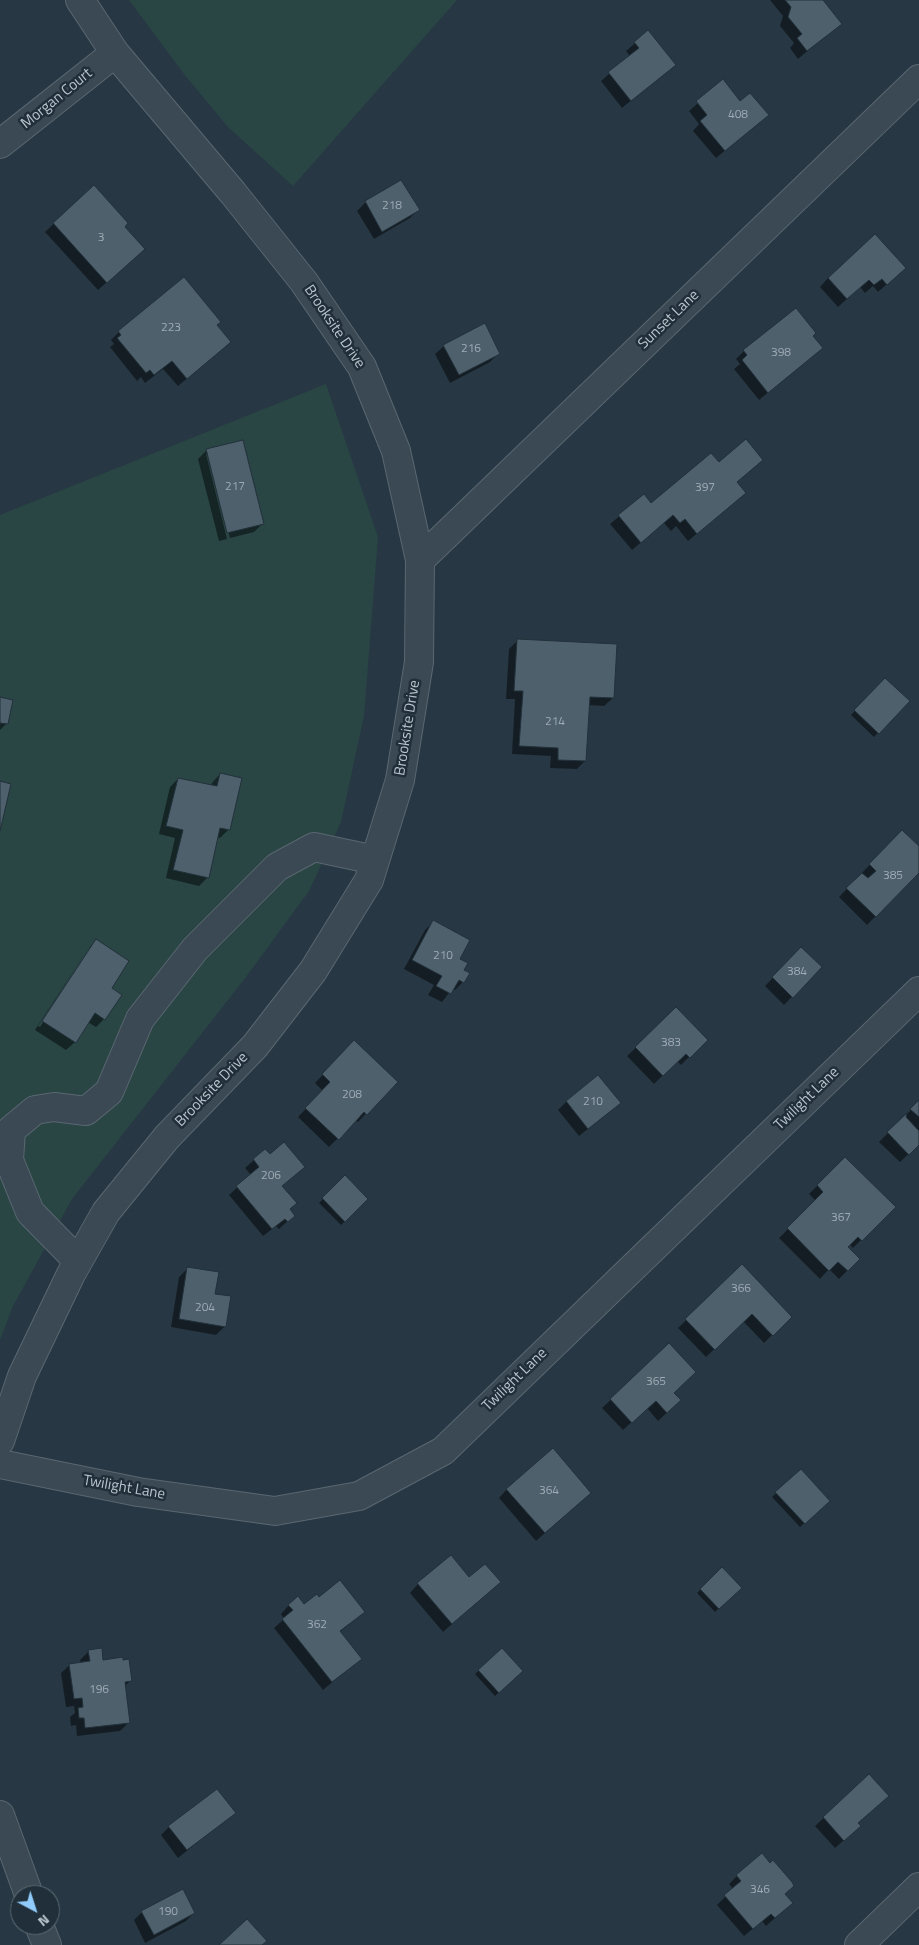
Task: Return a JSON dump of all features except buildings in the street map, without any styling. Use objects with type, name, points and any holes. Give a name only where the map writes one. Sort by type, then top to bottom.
[{"type":"street","name":"Brooksite Drive","points":[[0,1441],[22,1376],[78,1262],[106,1212],[167,1137],[255,1046],[313,971],[369,880],[400,780],[419,662],[420,560],[396,451],[362,367],[304,282],[115,53],[80,0]]},
{"type":"street","name":"Morgan Court","points":[[0,144],[115,53]]},
{"type":"street","name":"Sunset Lane","points":[[420,560],[919,79]]},
{"type":"street","points":[[78,1262],[30,1212],[9,1160],[11,1130],[34,1110],[54,1107],[86,1110],[109,1092],[140,1019],[195,949],[277,867],[314,847],[375,860]]},
{"type":"street","name":"Twilight Lane","points":[[0,1464],[138,1492],[275,1511],[360,1496],[443,1451],[919,990]]},
{"type":"street","points":[[0,1815],[10,1870],[21,1885]]},
{"type":"street","points":[[859,1945],[919,1887]]},
{"type":"green space","points":[[129,0],[457,0],[293,186],[228,127],[184,74]]},
{"type":"green space","points":[[326,384],[378,537],[364,716],[341,822],[309,891],[246,977],[72,1199],[13,1306],[0,1340],[0,515]]}]
